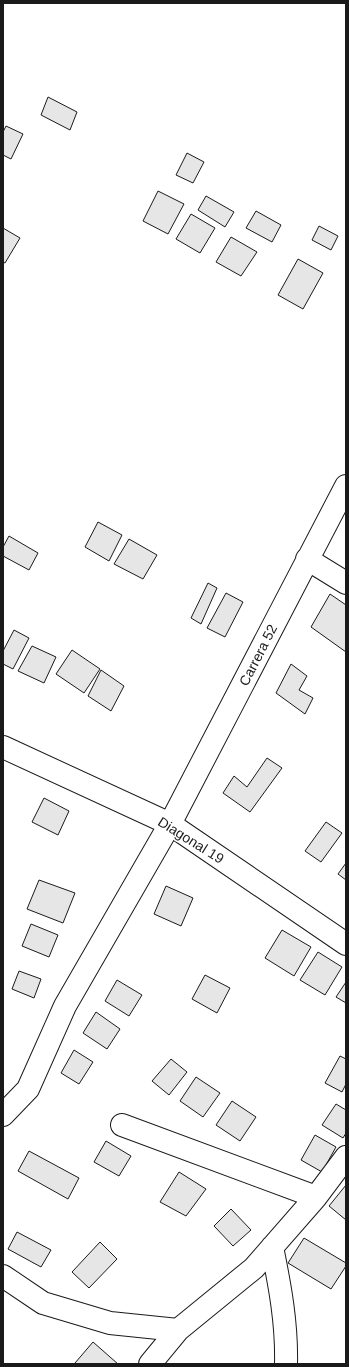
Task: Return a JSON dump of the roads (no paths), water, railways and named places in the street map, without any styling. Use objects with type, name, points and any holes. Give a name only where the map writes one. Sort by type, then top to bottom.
[{"type":"street","name":"Carrera 52","points":[[3,1115],[28,1089],[65,1006],[170,824],[346,486]]},
{"type":"street","points":[[307,559],[346,583]]},
{"type":"street","name":"Diagonal 19","points":[[3,747],[170,824],[346,944]]},
{"type":"street","points":[[122,1125],[316,1197]]},
{"type":"street","points":[[150,1364],[178,1330],[254,1268],[316,1197],[346,1157]]},
{"type":"street","points":[[272,1247],[281,1292],[287,1340],[286,1364]]},
{"type":"street","points":[[3,1276],[43,1303],[110,1323],[178,1330]]}]
